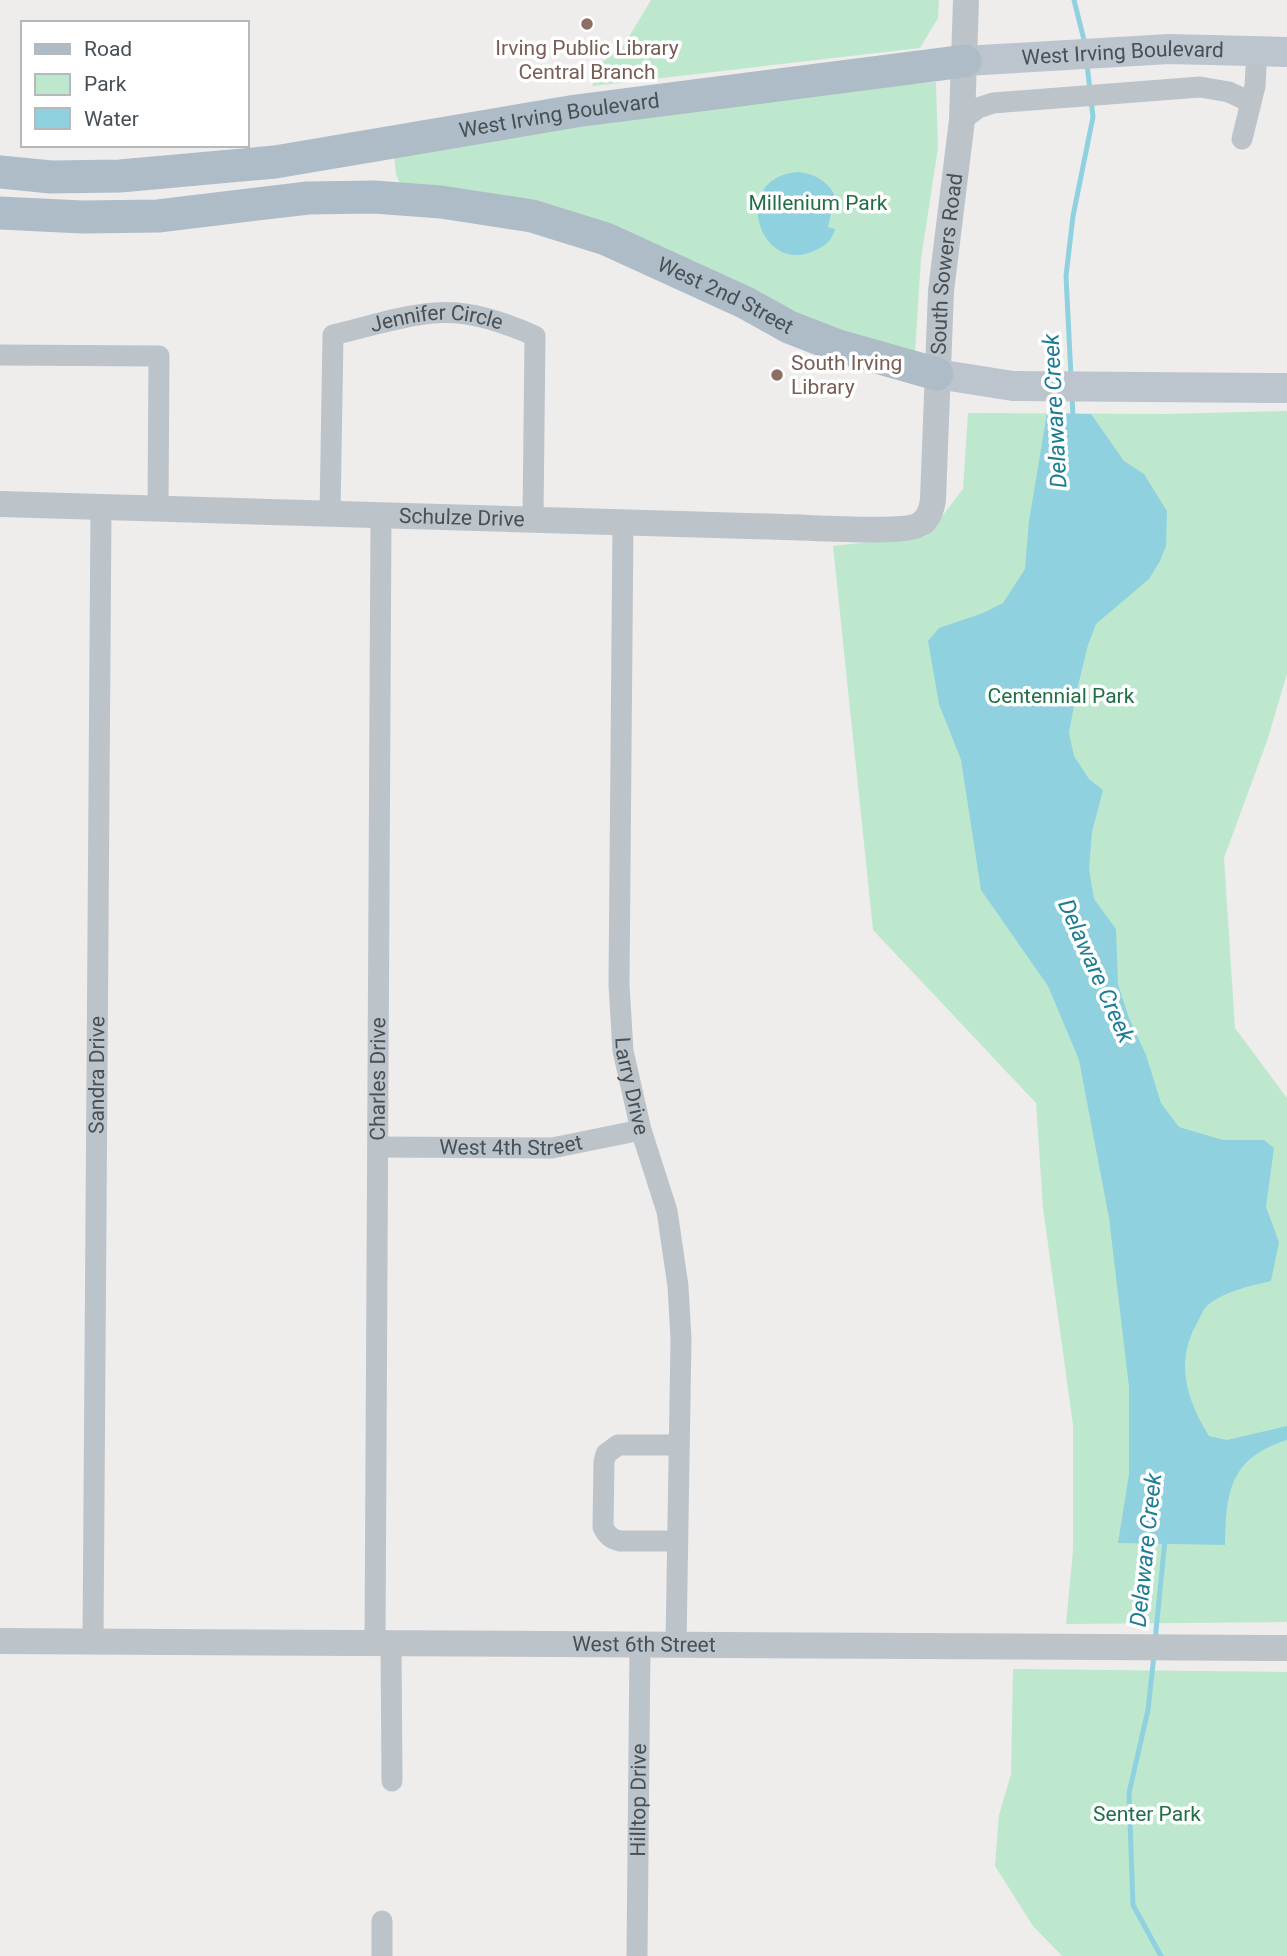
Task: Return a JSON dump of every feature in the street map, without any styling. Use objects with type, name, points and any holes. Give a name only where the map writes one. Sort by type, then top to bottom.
[{"type":"main road","name":"West Irving Boulevard","points":[[0,172],[51,177],[177,172],[275,162],[576,111],[965,61],[1144,51],[1287,52]]},
{"type":"main road","points":[[0,214],[158,216],[308,198],[373,197],[365,146]]},
{"type":"main road","name":"West 2nd Street","points":[[373,197],[440,202],[532,216],[606,239],[747,303],[801,331],[888,362],[937,374],[1013,386],[1287,388]]},
{"type":"street","name":"South Sowers Road","points":[[921,524],[930,513],[933,499],[941,291],[962,120],[966,0]]},
{"type":"street","points":[[1242,139],[1255,86],[1256,51]]},
{"type":"street","points":[[962,120],[978,108],[993,103],[1046,98],[1214,88],[1250,102]]},
{"type":"street","name":"Jennifer Circle","points":[[330,514],[333,335],[433,313],[455,313],[510,325],[535,336],[533,519]]},
{"type":"street","points":[[0,355],[159,356],[158,509]]},
{"type":"street","name":"Schulze Drive","points":[[0,504],[898,529],[921,524]]},
{"type":"street","name":"Sandra Drive","points":[[93,1642],[101,507]]},
{"type":"street","name":"Charles Drive","points":[[381,515],[378,1147],[383,1643],[392,1782]]},
{"type":"street","name":"Larry Drive","points":[[623,522],[619,985],[623,1051],[641,1130],[667,1211],[678,1286],[681,1339],[676,1645]]},
{"type":"street","name":"West 4th Street","points":[[378,1147],[552,1148],[641,1130]]},
{"type":"street","points":[[677,1541],[620,1541],[607,1534],[603,1527],[604,1462],[606,1454],[618,1445],[679,1445]]},
{"type":"street","name":"West 6th Street","points":[[0,1641],[1287,1648]]},
{"type":"street","name":"Hilltop Drive","points":[[637,1956],[640,1645]]},
{"type":"street","points":[[382,1921],[382,1956]]},
{"type":"green space","points":[[651,0],[939,0],[938,18],[920,48],[593,86],[592,70],[624,45]]},
{"type":"green space","name":"Millenium Park","points":[[936,82],[938,148],[921,259],[915,352],[854,336],[401,186],[396,174],[394,156],[400,152],[862,88]]},
{"type":"green space","name":"Centennial Park","points":[[1287,411],[1287,674],[1267,741],[1224,858],[1235,1028],[1287,1098],[1287,1622],[1066,1624],[1073,1550],[1073,1425],[1043,1208],[1036,1103],[873,930],[833,546],[927,536],[963,489],[968,413],[1164,414]]},
{"type":"green space","name":"Senter Park","points":[[1013,1669],[1287,1672],[1287,1956],[1062,1956],[1033,1926],[995,1866],[999,1815],[1011,1774]]},
{"type":"water","points":[[798,172],[825,183],[834,194],[839,208],[832,209],[828,227],[835,229],[829,241],[818,249],[798,255],[780,251],[767,240],[760,224],[758,207],[763,191],[776,178]]},
{"type":"water","points":[[1047,413],[1091,414],[1124,461],[1144,474],[1167,511],[1166,546],[1149,579],[1096,624],[1088,645],[1069,733],[1074,756],[1089,779],[1103,790],[1092,832],[1089,869],[1094,899],[1116,929],[1118,984],[1129,1018],[1146,1055],[1161,1103],[1179,1127],[1223,1140],[1264,1140],[1274,1148],[1266,1207],[1279,1242],[1271,1281],[1236,1290],[1211,1302],[1202,1313],[1186,1352],[1189,1394],[1209,1436],[1227,1440],[1287,1426],[1287,1440],[1253,1456],[1235,1479],[1227,1508],[1225,1545],[1118,1543],[1129,1474],[1129,1387],[1109,1218],[1079,1060],[1048,986],[981,890],[961,760],[939,704],[928,641],[939,628],[1003,603],[1025,569],[1029,521]]},
{"type":"waterway","name":"Delaware Creek","points":[[1074,0],[1085,44]]},
{"type":"waterway","name":"Delaware Creek","points":[[1087,65],[1090,90]]},
{"type":"waterway","name":"Delaware Creek","points":[[1071,377],[1066,276],[1073,216],[1093,117],[1091,99]]},
{"type":"waterway","name":"Delaware Creek","points":[[1072,394],[1073,419]]},
{"type":"waterway","name":"Delaware Creek","points":[[1155,1641],[1165,1540]]},
{"type":"waterway","name":"Delaware Creek","points":[[1154,1655],[1148,1710],[1129,1793],[1133,1905],[1161,1956]]},
{"type":"place","name":"Irving Public Library Central Branch","points":[[587,24]]},
{"type":"place","name":"South Irving Library","points":[[777,375]]}]
